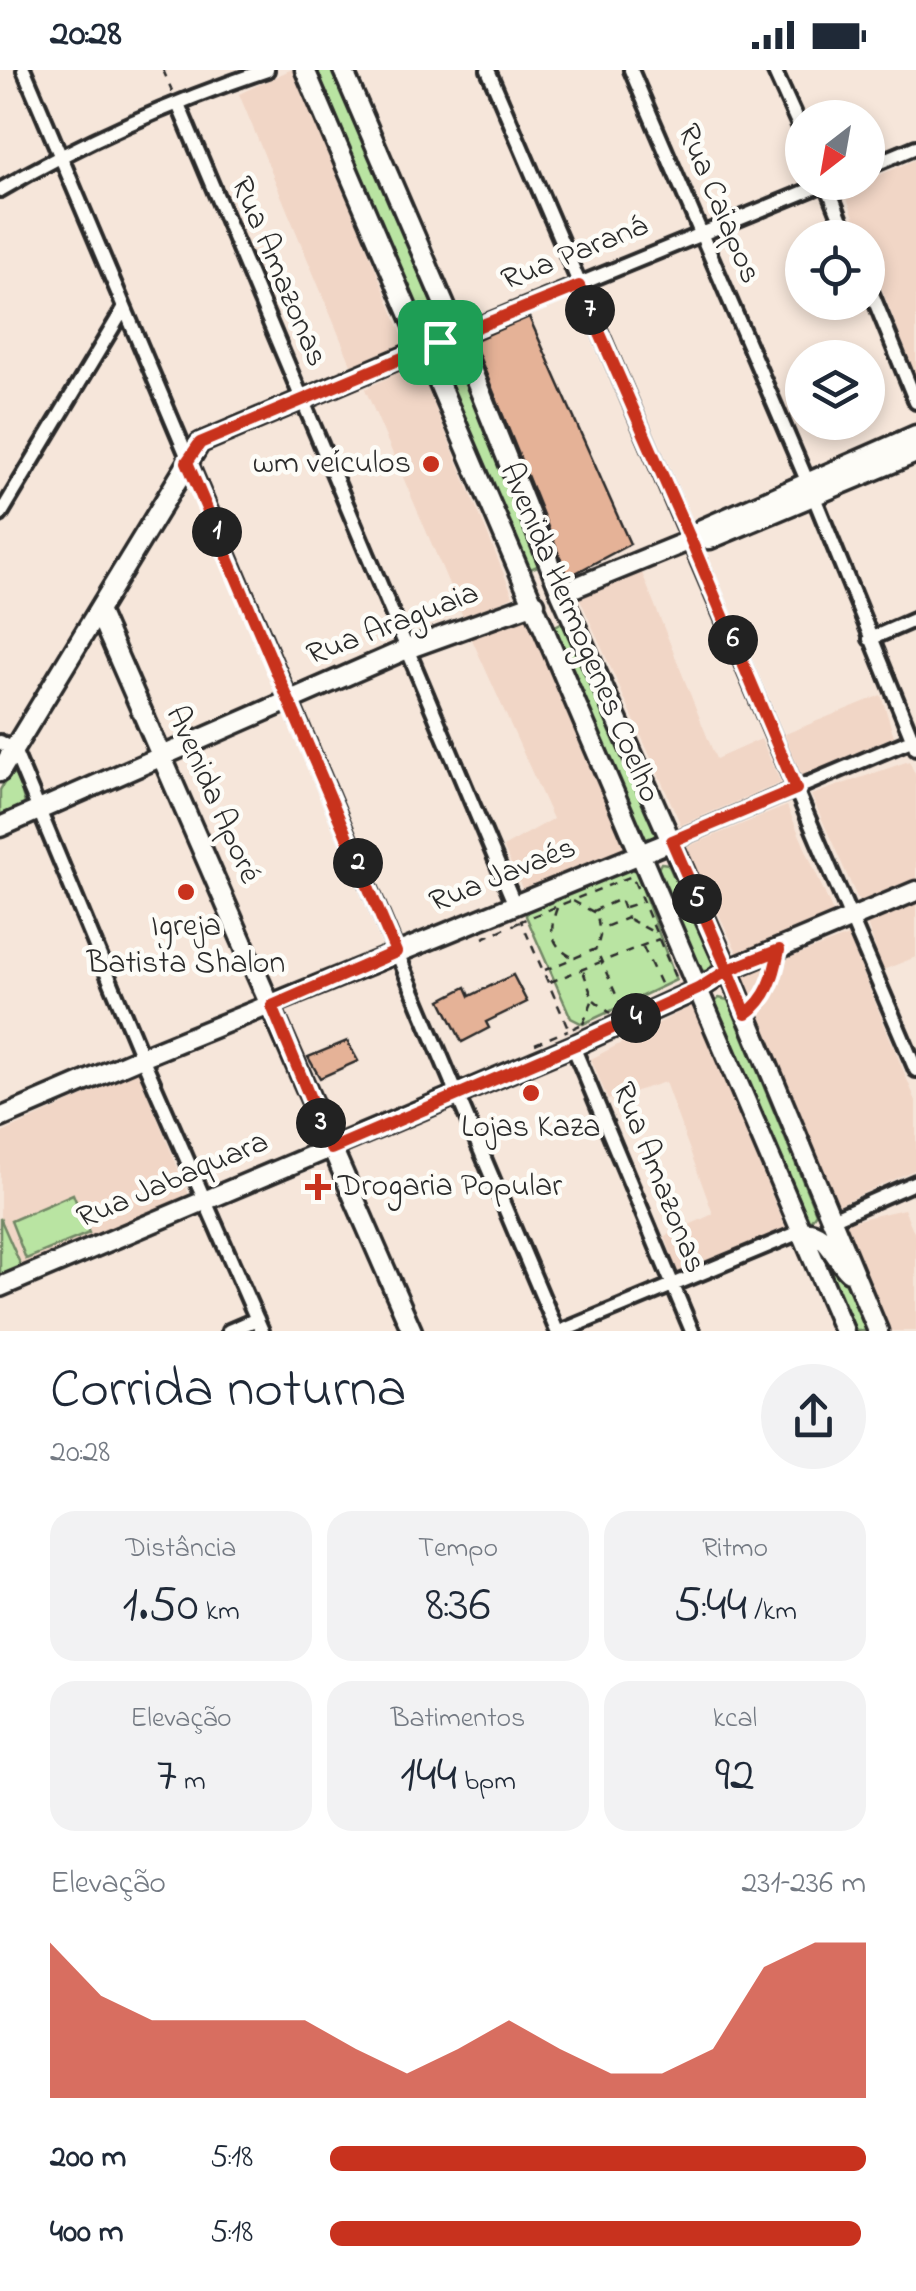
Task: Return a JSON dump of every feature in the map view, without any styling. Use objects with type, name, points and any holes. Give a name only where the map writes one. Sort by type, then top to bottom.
[{"type":"main road","name":"Avenida Hermogenes Coelho","points":[[305,70],[844,1331]]},
{"type":"main road","name":"Avenida Hermogenes Coelho","points":[[343,70],[457,334],[561,593],[728,970],[878,1331]]},
{"type":"main road","name":"Rua Paraná","points":[[187,462],[200,443],[457,334]]},
{"type":"main road","points":[[811,489],[916,435]]},
{"type":"main road","points":[[561,593],[691,540],[702,529],[916,452]]},
{"type":"main road","points":[[0,772],[7,746],[98,613],[187,462]]},
{"type":"main road","name":"Rua Araguaia","points":[[0,827],[407,649],[535,603],[536,588],[544,584],[556,586],[561,593]]},
{"type":"main road","name":"Avenida Aporé","points":[[98,613],[412,1331]]},
{"type":"main road","name":"Rua Javaés","points":[[0,1118],[396,952],[518,912],[672,841]]},
{"type":"main road","points":[[728,970],[916,891]]},
{"type":"main road","name":"Rua Jabaquara","points":[[0,1287],[331,1149],[571,1038],[698,989],[728,970]]},
{"type":"main road","points":[[800,1232],[818,1232],[842,1266],[858,1278]]},
{"type":"street","points":[[24,70],[288,700],[560,1331],[800,1232]]},
{"type":"street","points":[[220,70],[225,84]]},
{"type":"street","points":[[0,190],[58,156],[225,84],[267,70]]},
{"type":"street","points":[[488,70],[916,1070]]},
{"type":"street","name":"Rua Caiapos","points":[[631,70],[915,741]]},
{"type":"street","points":[[774,70],[788,100]]},
{"type":"street","name":"Rua Amazonas","points":[[178,104],[518,912]]},
{"type":"street","points":[[885,160],[916,147]]},
{"type":"street","name":"Rua Paraná","points":[[457,334],[786,200]]},
{"type":"street","points":[[0,515],[124,310]]},
{"type":"street","points":[[883,320],[916,402]]},
{"type":"street","points":[[870,638],[916,618]]},
{"type":"street","points":[[672,841],[915,741]]},
{"type":"street","points":[[7,746],[38,809],[260,1325],[229,1331]]},
{"type":"street","name":"Rua Amazonas","points":[[571,1038],[692,1331]]},
{"type":"street","points":[[832,1219],[916,1182]]},
{"type":"lane","points":[[746,1014],[760,1004],[774,975],[779,950]]},
{"type":"path","points":[[163,70],[178,104]]},
{"type":"path","points":[[483,938],[518,912],[558,906],[632,876],[679,986]]},
{"type":"path","points":[[593,911],[620,899],[628,918],[658,937]]},
{"type":"path","points":[[572,900],[593,911],[600,929],[596,949],[622,1008],[582,1024]]},
{"type":"path","points":[[623,908],[642,901]]},
{"type":"path","points":[[558,906],[553,918],[553,941],[561,952],[574,958]]},
{"type":"path","points":[[518,912],[571,1038]]},
{"type":"path","points":[[600,929],[628,918]]},
{"type":"path","points":[[548,982],[658,937]]},
{"type":"path","points":[[643,946],[664,992]]},
{"type":"path","points":[[543,971],[596,949]]},
{"type":"path","points":[[565,962],[570,974]]},
{"type":"path","points":[[582,969],[593,999],[610,1013]]},
{"type":"path","points":[[534,1044],[571,1038],[593,999]]},
{"type":"shaded area","points":[[296,70],[406,345],[353,369],[239,94]]},
{"type":"shaded area","points":[[916,159],[916,378],[885,297],[885,220],[855,220],[848,200],[885,200],[885,173]]},
{"type":"shaded area","points":[[417,363],[513,596],[464,619],[365,389]]},
{"type":"shaded area","points":[[642,573],[716,759],[761,739],[781,783],[681,825],[579,597]]},
{"type":"shaded area","points":[[526,607],[630,849],[523,890],[503,847],[553,819],[470,635]]},
{"type":"shaded area","points":[[881,695],[894,736],[801,777],[783,735]]},
{"type":"shaded area","points":[[909,761],[916,776],[916,879],[860,904],[811,795]]},
{"type":"shaded area","points":[[787,806],[835,917],[738,954],[686,847]]},
{"type":"shaded area","points":[[916,904],[916,957],[883,970],[867,924]]},
{"type":"shaded area","points":[[848,936],[916,1101],[916,1169],[836,1206],[743,975]]},
{"type":"shaded area","points":[[693,1005],[786,1229],[678,1275],[665,1236],[713,1214],[665,1082],[608,1100],[591,1059]]},
{"type":"shaded area","points":[[138,1071],[189,1195],[20,1266],[0,1219],[0,1134]]},
{"type":"shaded area","points":[[904,1209],[916,1237],[916,1331],[887,1331],[843,1223]]},
{"type":"green space","points":[[317,70],[334,70],[441,334],[428,335]]},
{"type":"green space","points":[[451,357],[456,360],[542,564],[528,570],[441,366],[442,361]]},
{"type":"green space","points":[[569,619],[656,831],[653,841],[642,840],[551,628]]},
{"type":"green space","points":[[10,773],[18,777],[25,804],[21,811],[0,820],[0,790]]},
{"type":"green space","points":[[661,863],[668,864],[713,963],[709,972],[700,970],[656,872]]},
{"type":"green space","points":[[628,868],[636,871],[676,980],[583,1024],[571,1018],[526,916],[528,909]]},
{"type":"green space","points":[[719,998],[728,1000],[816,1213],[811,1220],[805,1220],[712,1006]]},
{"type":"green space","points":[[73,1194],[89,1233],[26,1259],[11,1221]]},
{"type":"green space","points":[[0,1218],[22,1268],[0,1278]]},
{"type":"green space","points":[[819,1239],[839,1275],[853,1283],[872,1331],[849,1331],[811,1241]]},
{"type":"building","points":[[529,317],[630,544],[568,577],[473,341]]},
{"type":"building","points":[[513,975],[527,1002],[486,1022],[489,1028],[462,1042],[441,1000],[466,987],[470,996]]},
{"type":"building","points":[[347,1041],[358,1061],[320,1078],[308,1057]]},
{"type":"place","name":"wm veículos","points":[[431,464]]},
{"type":"place","name":"Igreja Batista Shalon","points":[[186,892]]},
{"type":"place","name":"Lojas Kaza","points":[[531,1093]]},
{"type":"place","name":"Drogaria Popular","points":[[318,1187]]},
{"type":"route","points":[[440,342],[200,443],[187,462],[396,952],[272,1006],[331,1149],[577,1044],[698,989],[728,970],[746,1014],[760,1004],[774,975],[779,950],[728,970],[672,841],[796,789],[579,286],[440,342]]}]
